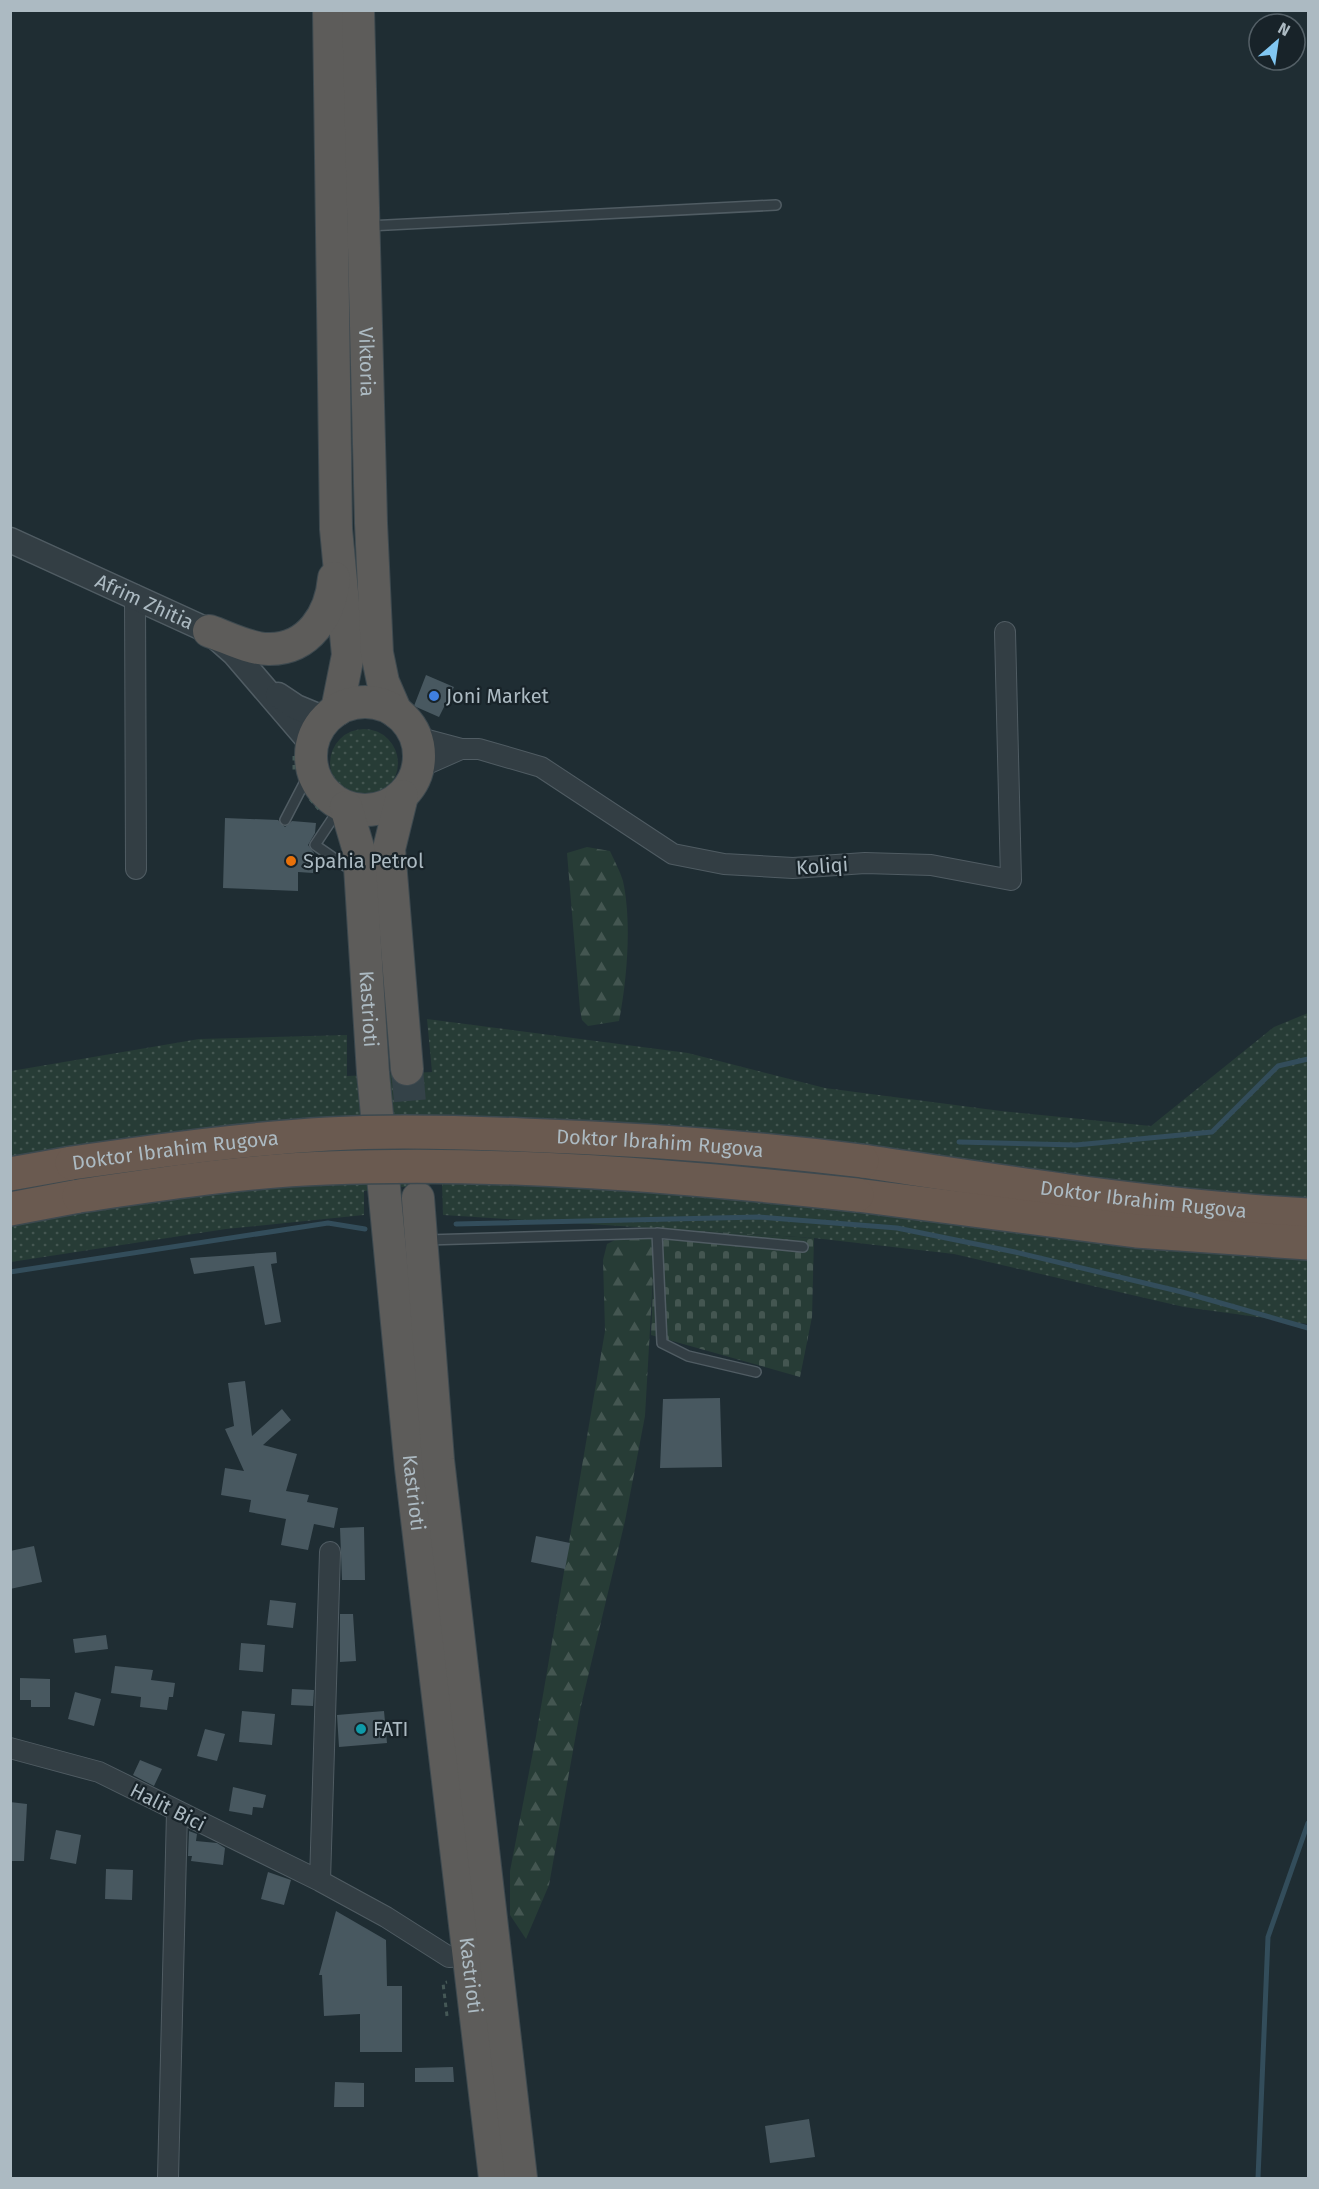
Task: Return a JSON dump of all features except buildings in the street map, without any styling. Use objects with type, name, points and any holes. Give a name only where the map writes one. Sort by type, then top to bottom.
[{"type":"highway","name":"Viktoria","points":[[314,747],[348,655],[337,515],[329,10]]},
{"type":"highway","name":"Viktoria","points":[[358,10],[362,226],[377,654],[383,682],[396,712]]},
{"type":"highway","points":[[210,631],[267,649],[299,643],[327,613],[333,582],[337,515]]},
{"type":"highway","points":[[367,702],[382,705],[396,712],[408,723],[416,737],[419,752],[418,768],[412,783],[402,796],[376,809],[340,811],[323,790],[314,747],[351,704],[367,702]]},
{"type":"highway","name":"Kastrioti","points":[[402,796],[389,849],[407,1069]]},
{"type":"highway","name":"Kastrioti","points":[[340,811],[355,829],[361,878],[373,1073],[458,1957],[495,2178]]},
{"type":"highway","name":"Doktor Ibrahim Rugova","points":[[10,1174],[194,1146],[329,1134],[447,1132],[628,1138],[760,1149],[862,1161],[1114,1197],[1250,1212],[1308,1215]]},
{"type":"highway","name":"Doktor Ibrahim Rugova","points":[[10,1209],[199,1178],[324,1168],[423,1166],[635,1173],[856,1195],[1136,1231],[1308,1243]]},
{"type":"highway","name":"Kastrioti","points":[[418,1198],[438,1460],[521,2178]]},
{"type":"street","name":"Afrim Zhitia","points":[[10,540],[210,631],[263,686],[296,707],[314,747]]},
{"type":"street","points":[[135,595],[135,868]]},
{"type":"street","name":"Koliqi","points":[[416,737],[461,749],[479,749],[541,766],[673,854],[724,864],[793,868],[865,863],[931,865],[1011,880],[1005,633]]},
{"type":"street","points":[[418,768],[461,749]]},
{"type":"street","points":[[320,1881],[330,1552]]},
{"type":"street","name":"Halit Bici","points":[[10,1748],[99,1772],[320,1881],[458,1957]]},
{"type":"street","points":[[168,2178],[177,1812]]},
{"type":"lane","points":[[362,226],[776,205]]},
{"type":"lane","points":[[285,820],[314,747]]},
{"type":"lane","points":[[340,811],[315,845],[361,878]]},
{"type":"lane","points":[[421,1240],[657,1233],[803,1247]]},
{"type":"lane","points":[[657,1233],[662,1343],[688,1356],[756,1372]]},
{"type":"path","points":[[314,747],[294,775],[314,747]]},
{"type":"path","points":[[314,747],[340,811]]},
{"type":"path","points":[[447,2016],[443,1983],[452,1982],[458,1957]]},
{"type":"green space","points":[[357,729],[371,729],[383,734],[393,744],[398,763],[393,782],[383,792],[371,797],[357,797],[345,792],[335,782],[330,770],[330,756],[335,744],[345,734]]},
{"type":"green space","points":[[587,847],[610,851],[619,869],[626,897],[628,933],[619,1021],[588,1026],[582,1020],[580,1010],[567,853]]},
{"type":"green space","points":[[1308,1013],[1308,1324],[1184,1307],[954,1254],[814,1238],[443,1215],[442,1183],[364,1191],[364,1215],[226,1229],[11,1262],[11,1071],[199,1039],[347,1035],[347,1076],[432,1072],[427,1019],[688,1053],[825,1088],[1001,1111],[1151,1126],[1274,1027]]},
{"type":"green space","points":[[700,1231],[814,1238],[812,1317],[800,1377],[651,1335],[655,1242]]},
{"type":"green space","points":[[627,1234],[650,1238],[655,1242],[645,1416],[625,1521],[581,1706],[549,1885],[526,1939],[510,1915],[510,1871],[536,1736],[605,1331],[603,1260],[607,1244]]},
{"type":"waterway","points":[[959,1142],[1076,1145],[1212,1132],[1278,1066],[1308,1059]]},
{"type":"waterway","points":[[456,1224],[759,1217],[897,1228],[1015,1252],[1182,1292],[1308,1328]]},
{"type":"waterway","points":[[10,1272],[328,1223],[365,1229]]},
{"type":"waterway","points":[[1258,2178],[1268,1937],[1308,1823]]},
{"type":"tunnel","points":[[407,1069],[415,1158]]},
{"type":"place","name":"Joni Market","points":[[434,696]]},
{"type":"place","name":"Spahia Petrol","points":[[291,861]]},
{"type":"place","name":"FATI","points":[[361,1729]]}]
